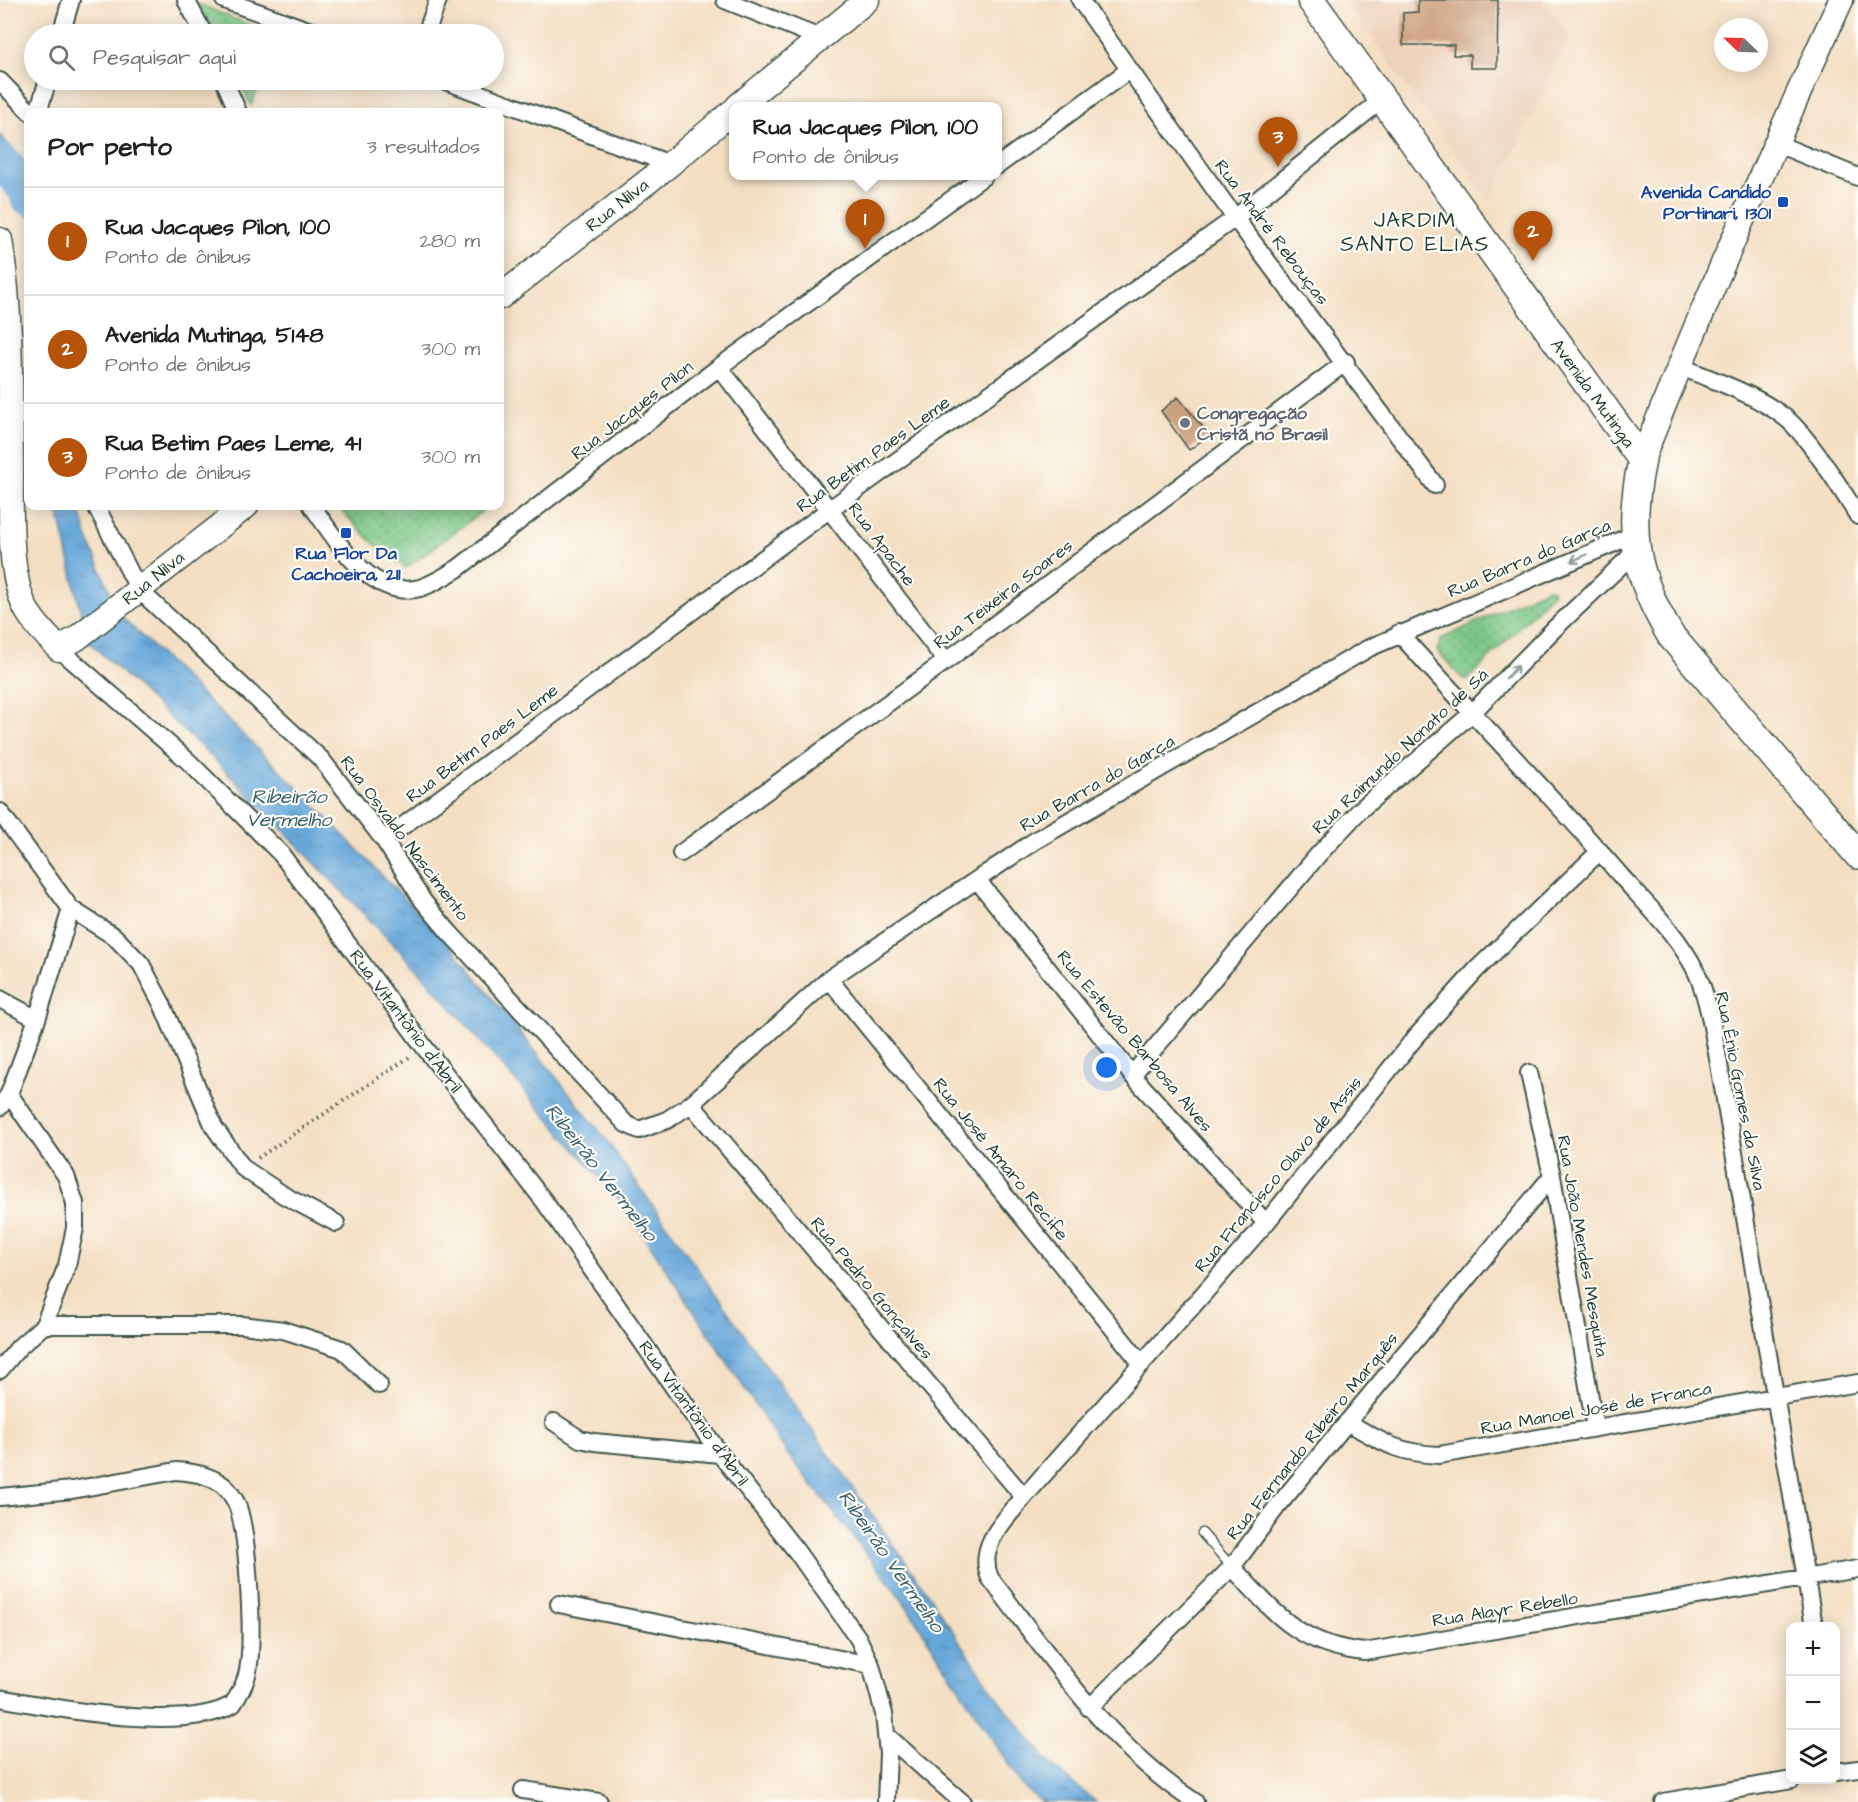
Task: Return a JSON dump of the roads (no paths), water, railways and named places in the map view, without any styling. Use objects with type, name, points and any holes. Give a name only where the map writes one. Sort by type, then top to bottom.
[{"type":"main road","name":"Avenida Mutinga","points":[[1311,0],[1384,98],[1642,460],[1635,543],[1651,603],[1671,636],[1858,855]]},
{"type":"street","points":[[64,24],[71,0]]},
{"type":"street","points":[[186,0],[199,24]]},
{"type":"street","points":[[224,0],[291,24]]},
{"type":"street","points":[[430,24],[438,0]]},
{"type":"street","points":[[725,0],[820,38]]},
{"type":"street","points":[[743,102],[867,0]]},
{"type":"street","name":"Rua André Rebouças","points":[[1080,0],[1235,218],[1346,363],[1435,485]]},
{"type":"street","points":[[1642,460],[1679,366],[1775,143],[1841,0]]},
{"type":"street","points":[[1002,162],[1129,70]]},
{"type":"street","points":[[0,81],[26,108]]},
{"type":"street","points":[[39,108],[45,90]]},
{"type":"street","points":[[228,90],[236,108]]},
{"type":"street","points":[[470,90],[670,164]]},
{"type":"street","name":"Rua Betim Paes Leme","points":[[384,840],[830,508],[1235,218],[1384,98]]},
{"type":"street","name":"Rua Nilva","points":[[504,289],[670,164],[729,114]]},
{"type":"street","points":[[1775,143],[1858,177]]},
{"type":"street","name":"Rua Jacques Pilon","points":[[315,510],[334,538],[362,569],[380,582],[398,589],[418,588],[457,569],[719,367],[978,180]]},
{"type":"street","name":"Rua Vitantônio d'Abril","points":[[0,240],[8,289],[12,529],[18,586],[25,606],[37,626],[68,643],[281,854],[425,1048],[544,1201],[720,1454],[797,1552],[858,1638],[871,1665],[884,1714],[888,1783],[886,1802]]},
{"type":"street","name":"Rua Teixeira Soares","points":[[681,853],[946,661],[1346,363]]},
{"type":"street","points":[[1679,366],[1756,399],[1788,420],[1842,490],[1858,516]]},
{"type":"street","name":"Rua Apache","points":[[719,367],[946,661]]},
{"type":"street","points":[[98,510],[133,595]]},
{"type":"street","name":"Rua Nilva","points":[[68,643],[241,510]]},
{"type":"street","name":"Rua Barra do Garça","points":[[626,1124],[639,1130],[667,1120],[691,1104],[830,979],[889,937],[1036,840],[1358,654],[1399,633],[1635,543]]},
{"type":"street","name":"Rua Raimundo Nonato de Sá","points":[[1132,1075],[1360,810],[1471,714],[1635,543]]},
{"type":"street","name":"Rua Osvaldo Nascimento","points":[[133,595],[321,759],[384,840],[423,901],[448,931],[626,1124]]},
{"type":"street","name":"Rua Ênio Gomes da Silva","points":[[1399,633],[1471,714],[1600,850],[1681,946],[1702,986],[1719,1064],[1813,1622]]},
{"type":"street","points":[[0,812],[71,909],[115,937],[141,964],[162,1004],[214,1127],[243,1168],[285,1196],[336,1223]]},
{"type":"street","name":"Rua Francisco Olavo de Assis","points":[[1089,1708],[990,1578],[986,1564],[987,1551],[996,1530],[1266,1223],[1414,1039],[1469,978],[1600,850]]},
{"type":"street","name":"Rua Estevão Barbosa Alves","points":[[978,880],[1132,1075],[1266,1223]]},
{"type":"street","points":[[0,1370],[19,1347],[44,1326],[67,1265],[75,1228],[75,1203],[66,1176],[4,1100],[37,1019],[71,909]]},
{"type":"street","name":"Rua José Amaro Recife","points":[[830,979],[1142,1364]]},
{"type":"street","points":[[0,999],[37,1019]]},
{"type":"street","name":"Rua João Mendes Mesquita","points":[[1529,1073],[1552,1176],[1595,1427]]},
{"type":"street","name":"Rua Pedro Gonçalves","points":[[691,1104],[1024,1497]]},
{"type":"street","name":"Rua Fernando Ribeiro Marquês","points":[[1089,1708],[1232,1567],[1347,1422],[1552,1176]]},
{"type":"street","points":[[44,1326],[242,1325],[283,1330],[342,1349],[379,1385]]},
{"type":"street","name":"Rua Manoel José de Franca","points":[[1347,1422],[1387,1445],[1410,1454],[1439,1455],[1858,1383]]},
{"type":"street","points":[[555,1422],[580,1439],[594,1442],[720,1454]]},
{"type":"street","points":[[0,1497],[72,1490],[176,1471],[189,1472],[214,1480],[225,1487],[240,1514],[248,1596],[250,1652],[247,1674],[238,1698],[222,1711],[208,1715],[170,1718],[118,1714],[0,1698]]},
{"type":"street","name":"Rua Alayr Rebello","points":[[1232,1567],[1293,1629],[1322,1644],[1364,1652],[1858,1569]]},
{"type":"street","points":[[559,1604],[871,1665]]},
{"type":"street","points":[[1089,1708],[1145,1762],[1195,1802]]},
{"type":"street","points":[[886,1735],[962,1802]]},
{"type":"street","points":[[1840,1770],[1858,1769]]},
{"type":"street","points":[[1663,1802],[1786,1780]]},
{"type":"street","points":[[523,1790],[599,1802]]},
{"type":"lane","name":"Rua Alayr Rebello","points":[[1202,1533],[1232,1567]]},
{"type":"water","points":[[0,135],[24,161],[24,206],[6,152],[0,146]]},
{"type":"water","name":"Ribeirão Vermelho","points":[[58,510],[80,510],[87,536],[119,614],[303,793],[453,949],[605,1138],[926,1591],[999,1700],[1051,1765],[1096,1802],[1041,1802],[1023,1787],[901,1598],[787,1453],[623,1204],[419,971],[215,760],[87,640]]},
{"type":"waterway","name":"Ribeirão Vermelho","points":[[0,159],[24,187]]},
{"type":"place","name":"Rua Betim Paes Leme, 41","points":[[1278,167]]},
{"type":"place","name":"Avenida Candido Portinari, 1301","points":[[1783,202]]},
{"type":"place","name":"Rua Jacques Pilon, 100","points":[[865,249]]},
{"type":"place","name":"Avenida Mutinga, 5148","points":[[1533,261]]},
{"type":"place","name":"Congregação Cristã no Brasil","points":[[1185,423]]},
{"type":"place","name":"Rua Flor Da Cachoeira, 211","points":[[346,533]]},
{"type":"district","name":"JARDIM SANTO ELIAS","points":[[1415,232]]}]
